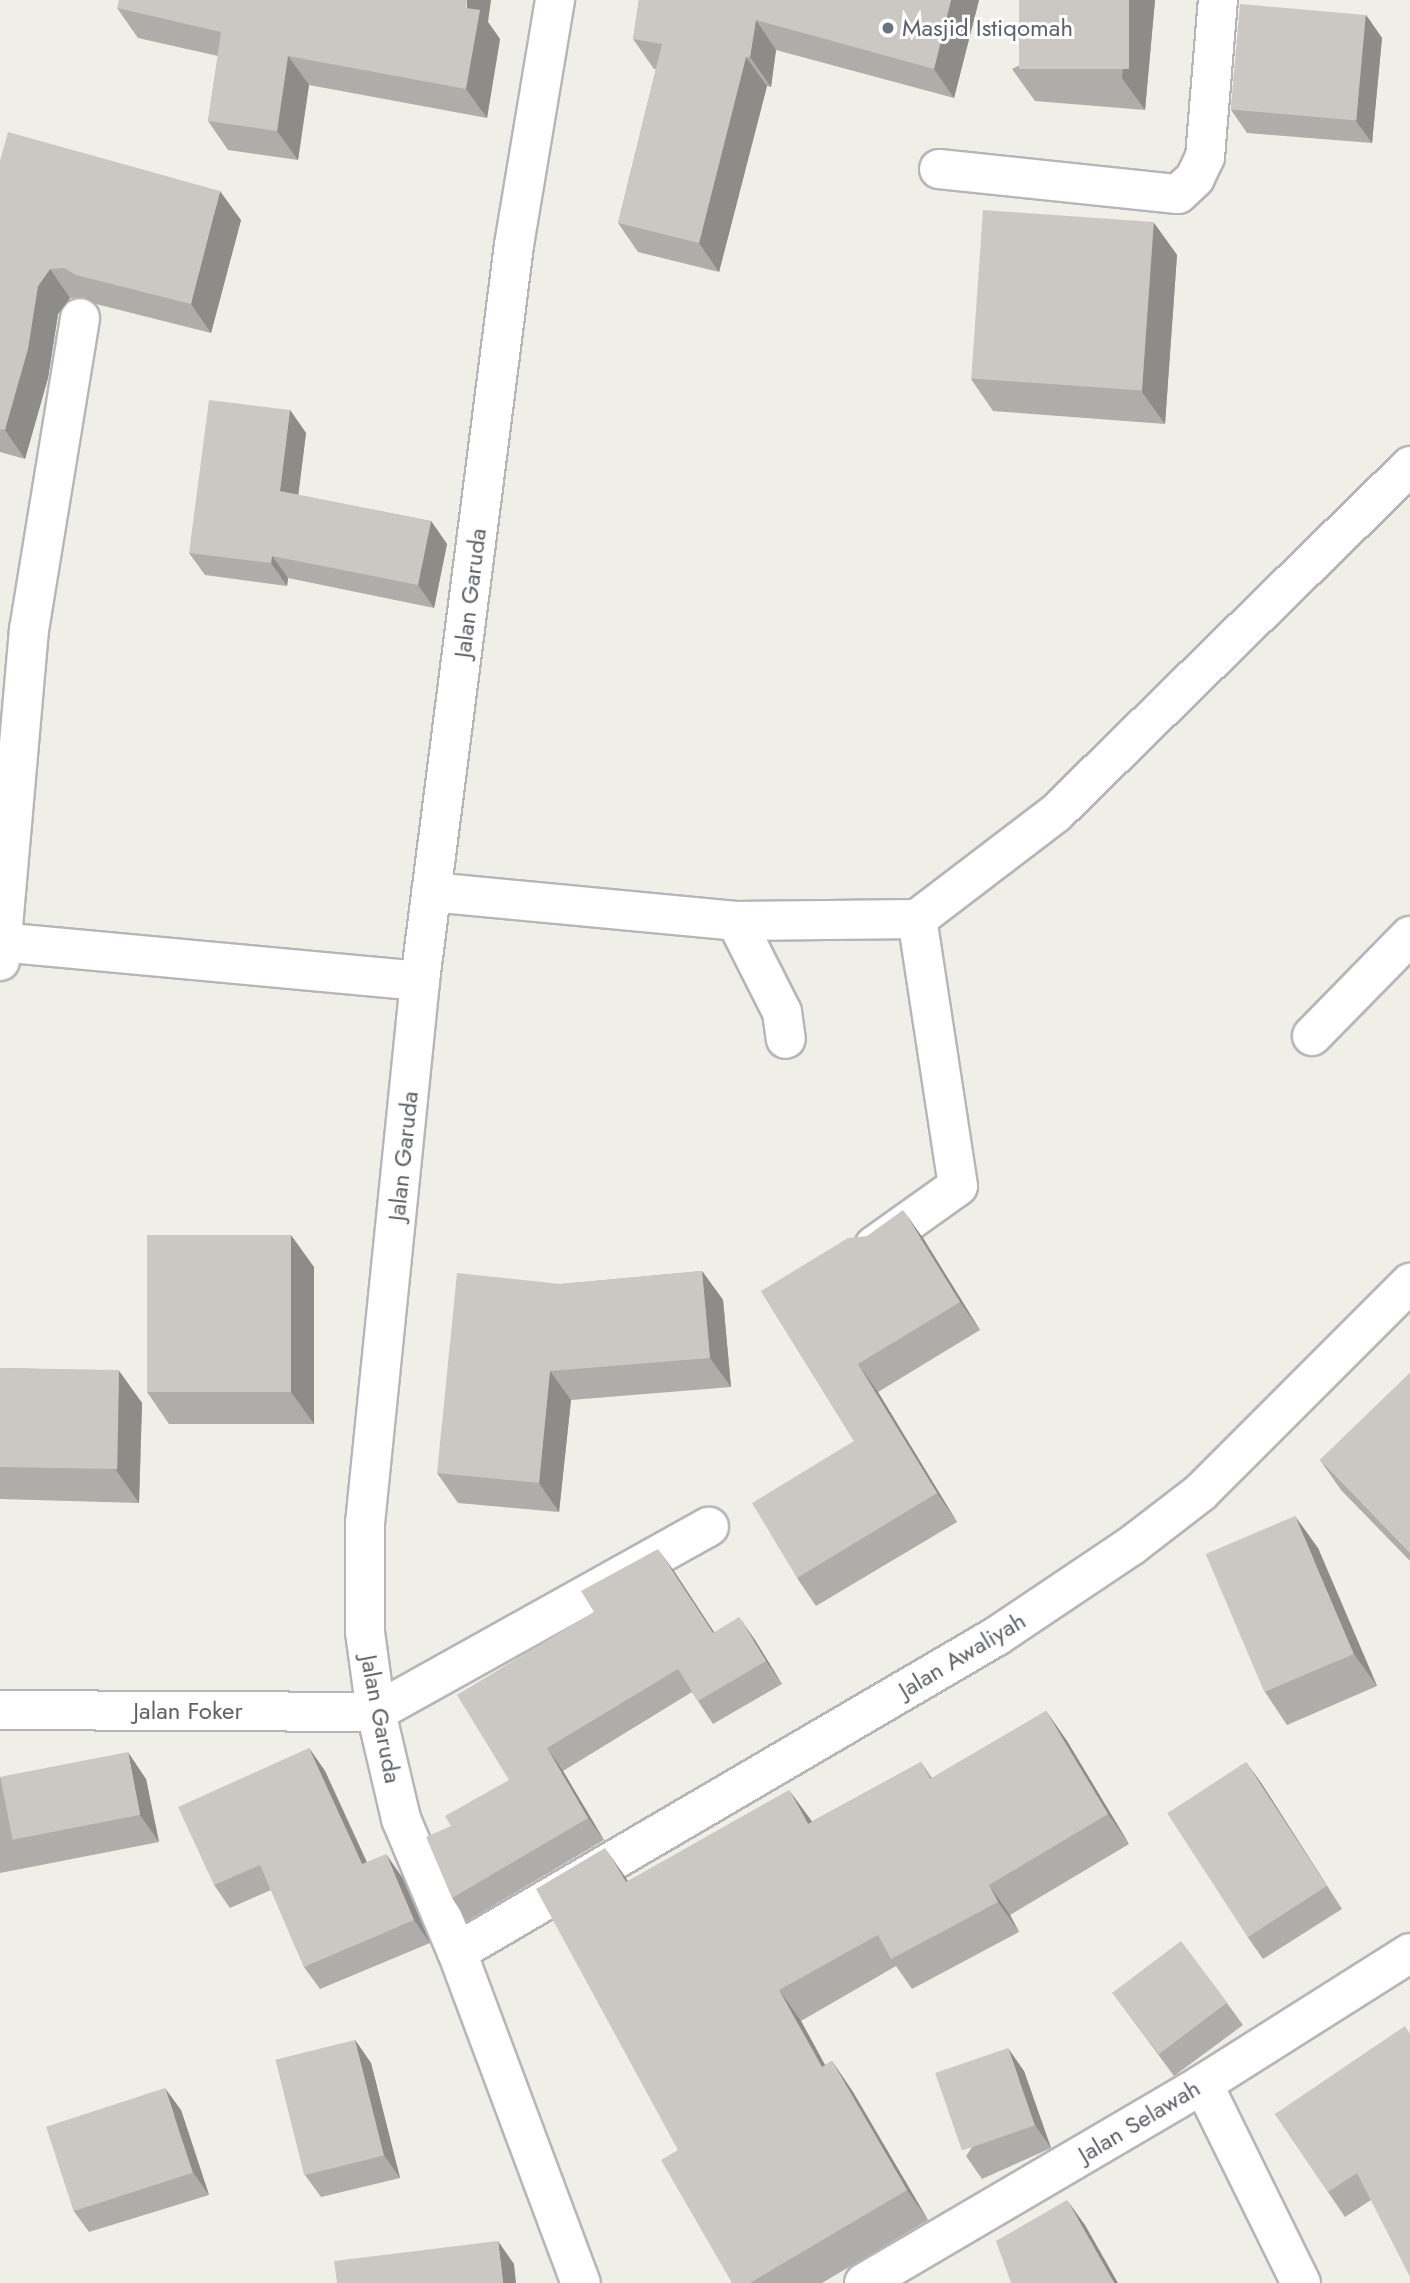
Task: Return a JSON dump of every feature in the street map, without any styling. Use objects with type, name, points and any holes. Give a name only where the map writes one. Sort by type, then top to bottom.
[{"type":"street","name":"Jalan Garuda","points":[[555,0],[514,246],[420,981],[365,1522],[365,1632],[376,1712],[401,1819],[457,1952],[581,2283]]},
{"type":"street","points":[[939,169],[1178,194],[1195,178],[1205,157],[1218,0]]},
{"type":"street","points":[[80,318],[29,630],[1,949],[420,981]]},
{"type":"street","points":[[431,892],[736,921],[917,919],[1056,813],[1410,466]]},
{"type":"street","points":[[874,1246],[958,1186],[917,919]]},
{"type":"street","points":[[736,921],[747,950],[782,1012],[786,1039]]},
{"type":"street","points":[[1312,1036],[1410,936]]},
{"type":"street","name":"Jalan Awaliyah","points":[[457,1952],[997,1636],[1131,1546],[1201,1492],[1410,1283]]},
{"type":"street","points":[[376,1712],[709,1527]]},
{"type":"street","name":"Jalan Foker","points":[[0,1710],[376,1712]]},
{"type":"street","name":"Jalan Selawah","points":[[864,2283],[1203,2084],[1410,1953]]},
{"type":"street","points":[[1203,2084],[1301,2283]]},
{"type":"building","points":[[119,0],[467,0],[466,8],[480,10],[466,89],[288,56],[277,131],[208,121],[221,32],[117,8]]},
{"type":"building","points":[[639,0],[951,0],[934,69],[756,20],[750,57],[746,57],[699,243],[618,223],[662,44],[633,39]]},
{"type":"building","points":[[1019,0],[1129,0],[1129,69],[1019,69]]},
{"type":"building","points":[[1240,4],[1366,15],[1356,121],[1231,110]]},
{"type":"building","points":[[8,132],[220,191],[191,304],[76,275],[64,268],[50,269],[38,286],[28,349],[5,430],[0,429],[0,161]]},
{"type":"building","points":[[983,210],[1154,222],[1142,391],[971,379]]},
{"type":"building","points":[[209,400],[290,410],[280,491],[431,521],[418,585],[272,556],[271,563],[189,553]]},
{"type":"building","points":[[903,1210],[960,1302],[858,1364],[937,1493],[797,1578],[752,1503],[854,1441],[761,1291],[848,1238],[867,1236]]},
{"type":"building","points":[[147,1235],[291,1235],[291,1392],[147,1392]]},
{"type":"building","points":[[702,1271],[710,1358],[550,1371],[539,1483],[437,1473],[457,1273],[561,1284]]},
{"type":"building","points":[[0,1368],[119,1370],[117,1469],[0,1467]]},
{"type":"building","points":[[1410,1373],[1410,1553],[1320,1460]]},
{"type":"building","points":[[1295,1516],[1354,1654],[1264,1692],[1206,1554]]},
{"type":"building","points":[[658,1549],[713,1633],[739,1617],[766,1661],[698,1701],[678,1669],[547,1748],[588,1818],[452,1898],[426,1837],[451,1826],[445,1816],[509,1780],[457,1695],[594,1612],[581,1591]]},
{"type":"building","points":[[1046,1711],[1108,1814],[989,1885],[998,1902],[891,1959],[878,1935],[779,1990],[822,2067],[832,2061],[907,2190],[750,2283],[732,2283],[661,2160],[678,2150],[536,1889],[605,1848],[626,1882],[789,1790],[808,1824],[921,1762],[930,1779]]},
{"type":"building","points":[[309,1748],[362,1864],[386,1854],[414,1920],[304,1967],[260,1865],[214,1885],[178,1807]]},
{"type":"building","points":[[128,1752],[140,1815],[13,1840],[0,1777]]},
{"type":"building","points":[[1246,1762],[1327,1886],[1248,1937],[1167,1813]]},
{"type":"building","points":[[1181,1941],[1227,2002],[1159,2054],[1112,1993]]},
{"type":"building","points":[[1405,2026],[1410,2034],[1410,2277],[1357,2173],[1328,2192],[1275,2114]]},
{"type":"building","points":[[355,2040],[384,2155],[304,2175],[275,2060]]},
{"type":"building","points":[[1008,2048],[1035,2126],[962,2151],[935,2073]]},
{"type":"building","points":[[165,2088],[193,2173],[74,2211],[46,2127]]},
{"type":"building","points":[[1067,2200],[1114,2283],[1011,2283],[996,2241]]},
{"type":"building","points":[[498,2241],[503,2283],[337,2283],[334,2261]]},
{"type":"place","name":"Masjid Istiqomah","points":[[888,28]]}]
